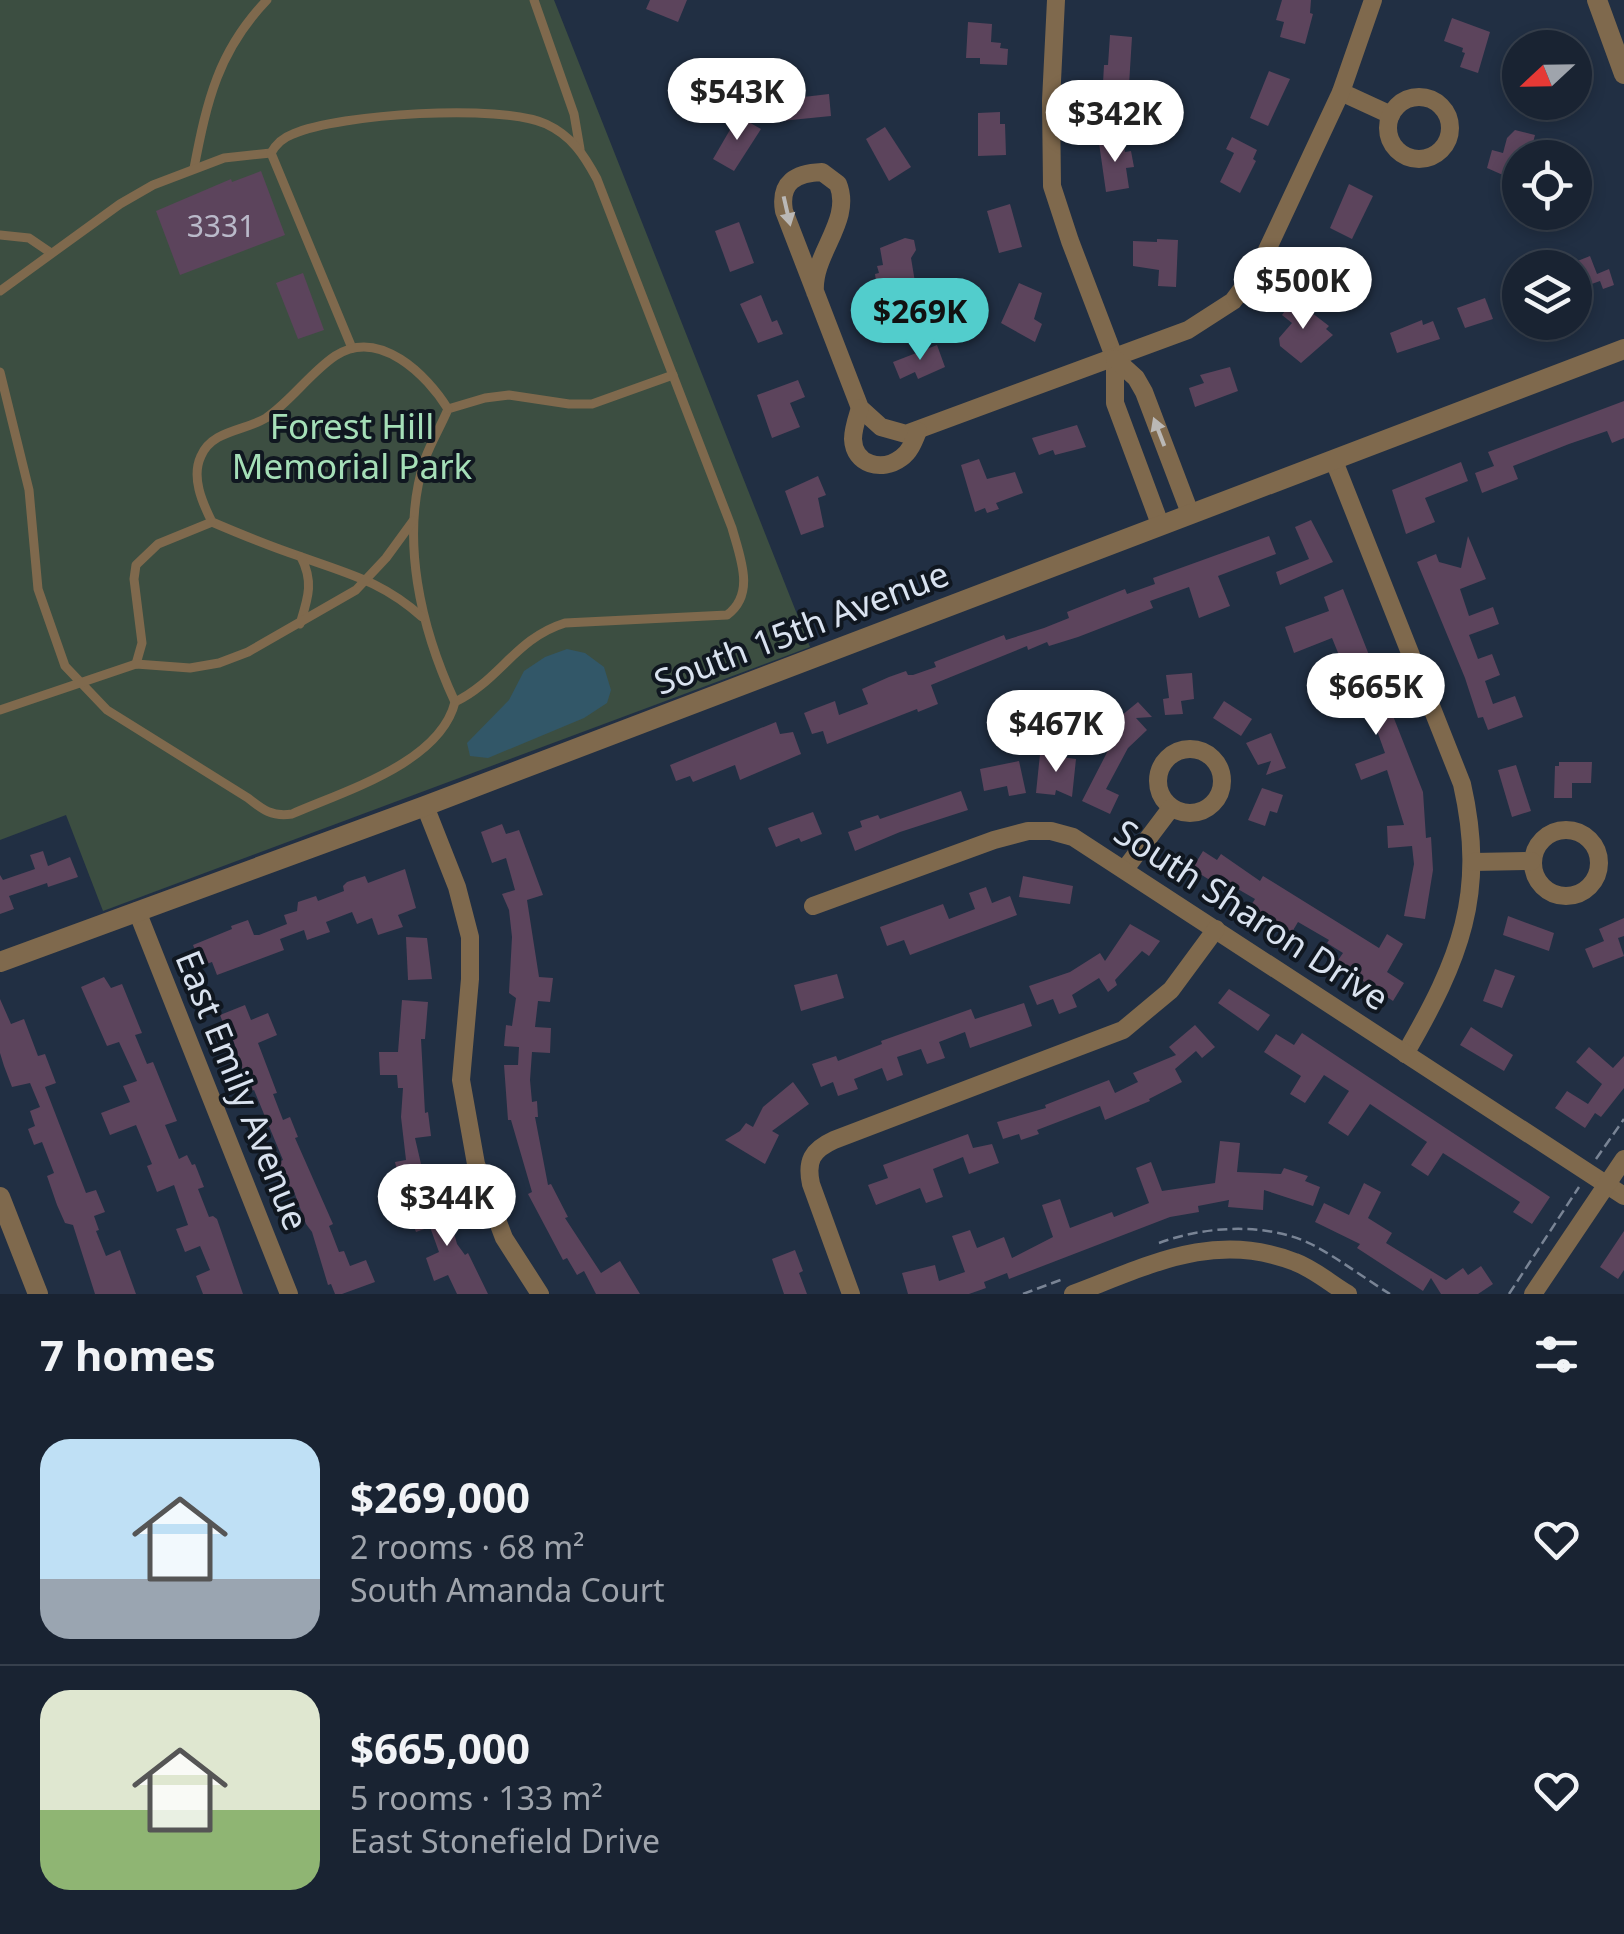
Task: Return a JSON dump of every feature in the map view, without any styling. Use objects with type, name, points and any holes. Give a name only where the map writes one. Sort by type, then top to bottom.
[{"type":"street","points":[[1056,0],[1052,186],[1116,359],[1115,403],[1160,524]]},
{"type":"street","points":[[816,292],[814,275],[843,204],[838,184],[822,172],[792,178],[783,190],[782,201],[816,292],[860,408],[882,427],[906,434],[1116,359],[1210,318],[1246,287],[1260,265],[1341,92],[1373,0]]},
{"type":"street","points":[[1597,0],[1624,74]]},
{"type":"street","points":[[1341,92],[1391,115]]},
{"type":"street","name":"South 15th Avenue","points":[[0,962],[425,806],[1624,349]]},
{"type":"street","points":[[1116,359],[1144,392],[1190,513]]},
{"type":"street","points":[[860,408],[853,442],[858,454],[871,465],[882,466],[902,458],[918,431]]},
{"type":"street","points":[[1334,461],[1462,784],[1472,826],[1473,862],[1464,934],[1434,1004],[1405,1054]]},
{"type":"street","points":[[425,806],[457,886],[470,938],[460,1080],[476,1164],[504,1238],[540,1294]]},
{"type":"street","points":[[1126,869],[1171,808]]},
{"type":"street","name":"South Sharon Drive","points":[[812,906],[1028,831],[1051,831],[1072,837],[1624,1196]]},
{"type":"street","points":[[1473,862],[1532,862]]},
{"type":"street","name":"East Emily Avenue","points":[[137,911],[288,1294]]},
{"type":"street","points":[[851,1294],[810,1175],[814,1152],[834,1140],[1123,1030],[1171,990],[1216,929]]},
{"type":"street","points":[[1532,1294],[1624,1159]]},
{"type":"street","points":[[0,1197],[38,1294]]},
{"type":"street","points":[[1073,1294],[1209,1248],[1248,1250],[1297,1262],[1348,1294]]},
{"type":"lane","points":[[194,168],[216,74],[233,43],[267,0]]},
{"type":"lane","points":[[0,372],[29,490],[38,590],[65,666],[107,710],[266,812],[292,814],[401,764],[443,730],[455,702],[478,691],[524,643],[546,629],[566,622],[727,615],[739,606],[744,594],[732,528],[597,180],[580,148],[574,114],[534,0]]},
{"type":"lane","points":[[270,154],[277,142],[314,128],[468,112],[508,114],[542,122],[580,148]]},
{"type":"lane","points":[[0,290],[120,204],[224,158],[270,154]]},
{"type":"lane","points":[[270,154],[352,348]]},
{"type":"lane","points":[[0,235],[29,238],[51,253]]},
{"type":"lane","points":[[212,522],[198,482],[197,466],[202,451],[214,440],[265,418],[336,356],[352,348],[370,348],[395,356],[414,368],[435,388],[448,409]]},
{"type":"lane","points":[[455,702],[422,617],[414,520],[426,456],[448,409],[509,395],[592,404],[672,374]]},
{"type":"lane","points":[[0,710],[136,664],[190,668],[248,652],[334,604],[367,578],[414,520]]},
{"type":"lane","points":[[136,664],[142,643],[134,579],[136,564],[158,544],[212,522],[367,578],[398,596],[422,617]]},
{"type":"lane","points":[[300,624],[310,589],[309,573],[301,557]]},
{"type":"path","points":[[1509,1294],[1624,1119]]},
{"type":"green space","name":"Forest Hill Memorial Park","points":[[0,0],[554,0],[810,647],[103,911],[66,815],[0,840]]},
{"type":"water","points":[[567,649],[585,653],[604,667],[611,690],[607,703],[584,718],[488,758],[470,756],[467,743],[509,700],[524,671]]},
{"type":"building","points":[[650,0],[687,0],[678,22],[646,9]]},
{"type":"building","points":[[1282,0],[1311,0],[1313,14],[1305,44],[1280,37],[1284,22],[1276,20]]},
{"type":"building","points":[[1452,18],[1490,32],[1478,73],[1460,67],[1463,48],[1444,41]]},
{"type":"building","points":[[968,22],[992,24],[991,42],[1008,49],[1007,65],[980,64],[980,58],[966,58]]},
{"type":"building","points":[[1110,35],[1132,37],[1129,85],[1103,83]]},
{"type":"building","points":[[1269,71],[1290,79],[1268,126],[1250,118]]},
{"type":"building","points":[[829,94],[831,116],[781,121],[778,100]]},
{"type":"building","points":[[1000,112],[1000,124],[1005,124],[1006,155],[978,156],[978,113]]},
{"type":"building","points":[[738,116],[761,129],[734,171],[713,159]]},
{"type":"building","points":[[885,127],[911,167],[889,181],[866,139]]},
{"type":"building","points":[[1515,130],[1535,135],[1534,140],[1507,138]]},
{"type":"building","points":[[1232,137],[1257,150],[1253,159],[1256,161],[1240,193],[1220,182],[1234,153],[1226,149]]},
{"type":"building","points":[[1123,139],[1125,152],[1131,151],[1134,167],[1126,168],[1129,188],[1106,192],[1099,143]]},
{"type":"building","points":[[1492,150],[1502,153],[1502,175],[1487,168]]},
{"type":"building","points":[[261,171],[285,235],[180,275],[156,211],[231,179],[232,182]]},
{"type":"building","points":[[1349,184],[1373,196],[1352,239],[1330,228]]},
{"type":"building","points":[[1010,204],[1022,247],[999,253],[987,211]]},
{"type":"building","points":[[739,222],[754,263],[730,272],[715,231]]},
{"type":"building","points":[[905,238],[914,240],[916,250],[911,258],[915,282],[903,284],[904,290],[878,295],[875,274],[879,273],[877,266],[883,265],[880,248]]},
{"type":"building","points":[[1178,240],[1176,287],[1158,286],[1159,270],[1133,266],[1133,241]]},
{"type":"building","points":[[1592,261],[1597,274],[1609,269],[1614,285],[1603,289],[1600,281],[1592,284]]},
{"type":"building","points":[[303,273],[324,330],[298,339],[276,283]]},
{"type":"building","points":[[1019,283],[1042,293],[1034,319],[1042,324],[1035,342],[1001,323]]},
{"type":"building","points":[[761,295],[772,322],[777,320],[783,334],[758,343],[740,304]]},
{"type":"building","points":[[1485,298],[1493,319],[1465,328],[1457,308]]},
{"type":"building","points":[[1294,299],[1329,326],[1326,329],[1333,335],[1301,363],[1280,346],[1279,338],[1292,323],[1282,315]]},
{"type":"building","points":[[1422,320],[1423,325],[1433,321],[1440,339],[1397,353],[1390,333]]},
{"type":"building","points":[[937,345],[945,367],[918,379],[915,372],[900,379],[893,362]]},
{"type":"building","points":[[1230,367],[1238,391],[1195,407],[1189,388],[1204,383],[1200,375]]},
{"type":"building","points":[[798,380],[805,397],[790,403],[800,427],[772,438],[757,395]]},
{"type":"building","points":[[1624,401],[1624,438],[1612,443],[1607,431],[1569,444],[1513,466],[1518,479],[1482,493],[1475,473],[1494,466],[1488,452]]},
{"type":"building","points":[[1077,425],[1086,447],[1039,455],[1032,438]]},
{"type":"building","points":[[979,459],[987,479],[1015,472],[1023,493],[996,503],[999,509],[975,512],[961,465]]},
{"type":"building","points":[[1461,462],[1468,481],[1425,498],[1435,522],[1406,534],[1392,490]]},
{"type":"building","points":[[818,476],[826,495],[818,498],[824,527],[801,535],[785,491]]},
{"type":"building","points":[[1311,520],[1333,562],[1280,585],[1276,572],[1309,559],[1295,527]]},
{"type":"building","points":[[1269,536],[1276,554],[1218,576],[1230,606],[1199,618],[1189,587],[1150,601],[1153,608],[1078,637],[1028,650],[1027,646],[931,685],[938,704],[918,712],[917,709],[827,744],[823,731],[812,734],[804,713],[835,701],[839,715],[868,704],[862,689],[889,677],[906,671],[913,675],[936,667],[934,662],[1004,635],[1006,640],[1044,628],[1069,618],[1067,612],[1125,589],[1127,594],[1155,584],[1153,578]]},
{"type":"building","points":[[1468,536],[1486,579],[1460,589],[1469,616],[1493,607],[1499,624],[1469,635],[1478,659],[1492,654],[1500,675],[1485,681],[1493,704],[1515,696],[1523,717],[1488,730],[1483,717],[1478,718],[1417,562],[1436,554],[1439,562],[1461,568]]},
{"type":"building","points":[[1343,589],[1423,792],[1433,870],[1425,919],[1404,916],[1414,864],[1412,846],[1388,848],[1387,826],[1404,825],[1387,770],[1361,780],[1355,764],[1385,753],[1366,700],[1336,712],[1330,696],[1359,684],[1348,658],[1341,660],[1332,638],[1294,653],[1285,627],[1329,611],[1324,597]]},
{"type":"building","points":[[1192,673],[1194,699],[1181,701],[1183,714],[1165,715],[1163,699],[1169,698],[1166,675]]},
{"type":"building","points":[[1224,701],[1252,719],[1241,736],[1213,718]]},
{"type":"building","points":[[1138,702],[1152,717],[1136,718],[1147,730],[1128,748],[1106,789],[1119,795],[1110,814],[1082,801],[1117,733],[1110,725]]},
{"type":"building","points":[[776,722],[780,734],[793,732],[801,754],[740,780],[735,765],[693,782],[690,776],[676,781],[670,765]]},
{"type":"building","points":[[1271,733],[1286,768],[1266,775],[1271,761],[1258,765],[1246,743]]},
{"type":"building","points":[[1040,754],[1076,759],[1072,797],[1056,790],[1055,795],[1036,793]]},
{"type":"building","points":[[1019,761],[1026,793],[1009,796],[1007,786],[984,791],[980,769]]},
{"type":"building","points":[[1559,762],[1592,762],[1591,783],[1572,783],[1572,798],[1554,798],[1555,766]]},
{"type":"building","points":[[1516,765],[1531,811],[1512,817],[1498,770]]},
{"type":"building","points":[[1262,788],[1283,795],[1277,813],[1270,811],[1265,826],[1248,820]]},
{"type":"building","points":[[961,791],[968,810],[855,851],[848,832],[862,827],[860,821],[878,815],[880,819]]},
{"type":"building","points":[[813,812],[822,834],[776,847],[768,828]]},
{"type":"building","points":[[502,824],[506,834],[519,830],[543,895],[527,900],[539,977],[553,978],[550,1002],[538,1001],[535,1027],[551,1028],[550,1053],[532,1052],[530,1080],[532,1102],[537,1101],[535,1117],[548,1185],[551,1184],[568,1217],[565,1218],[601,1273],[620,1261],[640,1294],[596,1294],[584,1271],[577,1275],[567,1258],[563,1260],[528,1194],[532,1192],[508,1120],[504,1065],[518,1065],[519,1047],[504,1046],[506,1025],[512,1026],[516,998],[509,993],[512,937],[509,910],[502,894],[515,890],[506,858],[492,863],[481,832]]},
{"type":"building","points":[[43,851],[48,866],[70,857],[78,877],[9,896],[14,909],[0,914],[0,875],[3,880],[35,869],[30,855]]},
{"type":"building","points":[[1203,851],[1217,860],[1221,854],[1260,881],[1263,876],[1379,948],[1387,934],[1403,944],[1387,972],[1404,983],[1393,1001],[1336,963],[1343,953],[1327,943],[1329,940],[1298,922],[1292,932],[1250,907],[1255,899],[1224,881],[1221,887],[1192,869]]},
{"type":"building","points":[[405,869],[416,908],[398,915],[403,927],[378,935],[372,918],[357,924],[352,912],[326,922],[330,932],[307,940],[304,930],[280,939],[284,950],[217,975],[212,962],[201,966],[193,945],[232,929],[231,926],[248,920],[254,935],[259,935],[287,924],[284,915],[297,911],[298,902],[316,896],[318,901],[344,891],[347,882],[365,876],[368,883]]},
{"type":"building","points":[[1023,876],[1073,886],[1070,904],[1019,897]]},
{"type":"building","points":[[986,887],[992,903],[1010,896],[1017,915],[910,955],[904,940],[887,946],[880,927],[943,904],[949,919],[975,909],[969,893]]},
{"type":"building","points":[[1508,916],[1554,933],[1549,951],[1503,935]]},
{"type":"building","points":[[1624,918],[1624,936],[1618,938],[1624,956],[1593,968],[1585,949],[1604,941],[1599,929]]},
{"type":"building","points":[[1130,924],[1160,941],[1149,956],[1142,951],[1115,980],[1117,985],[1108,992],[1099,978],[1072,995],[1077,1007],[1059,1014],[1053,999],[1037,1005],[1029,986],[1070,972],[1100,953],[1105,961]]},
{"type":"building","points":[[406,937],[427,938],[432,979],[408,980]]},
{"type":"building","points":[[1495,969],[1515,976],[1502,1008],[1483,1001]]},
{"type":"building","points":[[837,974],[844,998],[801,1011],[794,985]]},
{"type":"building","points":[[104,977],[111,988],[122,984],[142,1033],[135,1035],[147,1064],[153,1062],[177,1121],[165,1125],[179,1159],[187,1155],[195,1164],[204,1187],[198,1189],[209,1217],[217,1219],[243,1294],[203,1294],[196,1276],[210,1270],[200,1246],[185,1252],[176,1229],[188,1225],[174,1185],[157,1192],[147,1166],[152,1164],[136,1125],[110,1135],[101,1113],[130,1102],[123,1086],[137,1081],[119,1042],[107,1046],[81,987]]},
{"type":"building","points":[[1229,989],[1270,1015],[1258,1031],[1218,1003]]},
{"type":"building","points":[[0,999],[11,1024],[24,1019],[38,1056],[45,1054],[56,1083],[45,1087],[86,1193],[96,1190],[105,1212],[94,1216],[99,1230],[96,1231],[106,1256],[120,1250],[136,1294],[95,1294],[73,1225],[65,1223],[57,1205],[47,1176],[54,1173],[42,1142],[34,1145],[28,1129],[35,1126],[30,1111],[40,1107],[30,1083],[12,1087],[4,1066],[0,1053]]},
{"type":"building","points":[[402,1000],[428,1002],[425,1039],[421,1039],[425,1113],[428,1112],[431,1136],[415,1138],[421,1164],[425,1168],[436,1165],[440,1180],[401,1188],[395,1162],[406,1160],[401,1117],[403,1088],[398,1088],[397,1075],[380,1075],[379,1052],[398,1052]]},
{"type":"building","points":[[1024,1003],[1032,1026],[970,1048],[965,1032],[939,1042],[945,1058],[927,1064],[921,1049],[897,1057],[903,1075],[887,1081],[882,1068],[854,1079],[858,1089],[838,1096],[833,1082],[821,1087],[812,1064],[836,1056],[838,1061],[971,1009],[975,1019]]},
{"type":"building","points":[[245,1005],[251,1020],[268,1013],[277,1035],[258,1043],[283,1120],[290,1117],[298,1137],[295,1138],[333,1224],[329,1226],[339,1252],[344,1251],[350,1266],[366,1260],[375,1282],[342,1294],[335,1294],[328,1285],[312,1232],[278,1162],[283,1160],[254,1090],[250,1092],[232,1037],[229,1039],[220,1015]]},
{"type":"building","points":[[1195,1025],[1215,1047],[1202,1058],[1196,1051],[1175,1069],[1182,1082],[1150,1101],[1105,1120],[1100,1106],[1037,1130],[1039,1134],[1021,1140],[1019,1134],[1003,1139],[997,1122],[1046,1108],[1045,1105],[1109,1080],[1115,1093],[1138,1082],[1133,1073],[1176,1055],[1169,1047]]},
{"type":"building","points":[[1471,1027],[1513,1055],[1504,1071],[1460,1045]]},
{"type":"building","points":[[1302,1033],[1550,1197],[1532,1224],[1513,1212],[1520,1202],[1443,1153],[1428,1176],[1411,1165],[1427,1142],[1370,1104],[1348,1136],[1328,1123],[1349,1091],[1324,1075],[1305,1103],[1290,1094],[1301,1076],[1264,1052],[1276,1034],[1294,1045]]},
{"type":"building","points":[[1589,1047],[1613,1068],[1624,1056],[1624,1088],[1601,1117],[1595,1113],[1585,1128],[1555,1108],[1567,1091],[1588,1104],[1602,1084],[1576,1062]]},
{"type":"building","points":[[793,1082],[809,1104],[772,1131],[779,1135],[765,1164],[725,1140],[746,1123],[753,1127],[763,1107]]},
{"type":"building","points":[[968,1134],[973,1148],[992,1144],[999,1163],[969,1174],[963,1157],[933,1169],[943,1197],[926,1203],[920,1188],[876,1205],[868,1185],[888,1178],[883,1165]]},
{"type":"building","points":[[1220,1141],[1240,1143],[1237,1172],[1281,1174],[1284,1168],[1308,1176],[1305,1181],[1320,1187],[1313,1206],[1264,1190],[1263,1210],[1228,1207],[1229,1200],[1198,1206],[1199,1212],[1170,1217],[1009,1279],[1007,1273],[984,1282],[986,1288],[969,1294],[908,1294],[902,1273],[935,1265],[939,1281],[965,1272],[952,1236],[970,1230],[977,1248],[1004,1237],[1012,1258],[1053,1237],[1042,1205],[1060,1199],[1070,1228],[1149,1203],[1136,1168],[1151,1162],[1162,1191],[1215,1183]]},
{"type":"building","points":[[1364,1183],[1381,1192],[1368,1218],[1392,1233],[1386,1243],[1446,1280],[1463,1268],[1468,1275],[1481,1266],[1493,1284],[1478,1294],[1441,1294],[1431,1278],[1423,1291],[1357,1248],[1360,1244],[1315,1222],[1324,1203],[1349,1215]]},
{"type":"building","points":[[444,1196],[457,1244],[465,1255],[468,1253],[488,1294],[457,1294],[448,1275],[434,1281],[426,1258],[439,1252],[430,1227],[416,1232],[408,1210]]},
{"type":"building","points":[[1624,1231],[1624,1270],[1618,1279],[1600,1267]]},
{"type":"building","points":[[795,1250],[807,1294],[784,1294],[772,1259]]}]
